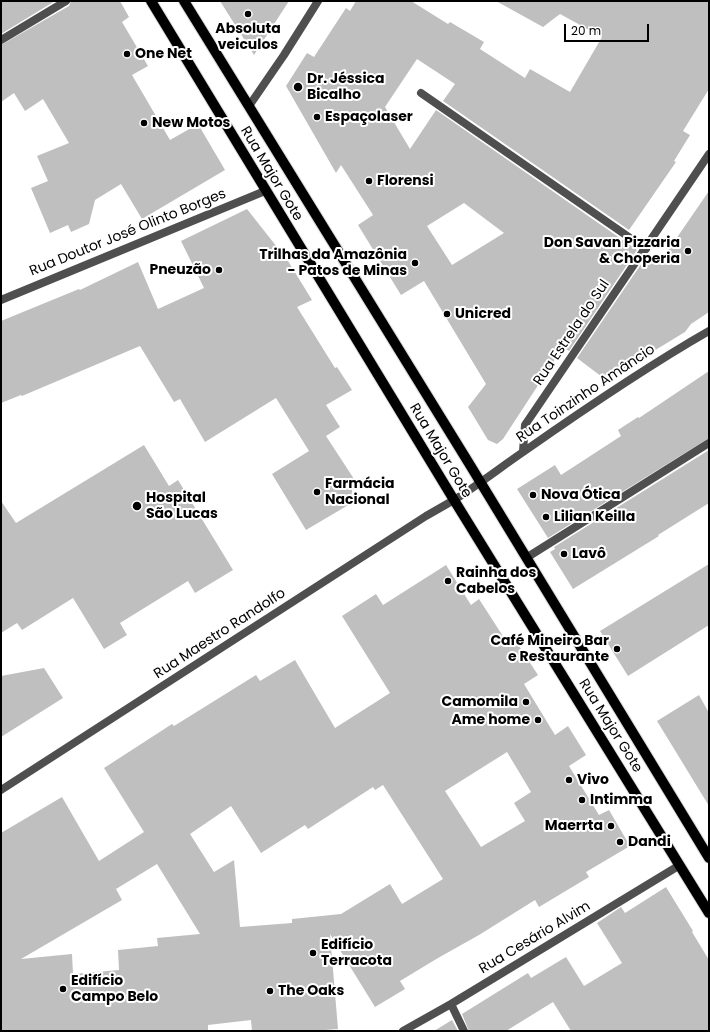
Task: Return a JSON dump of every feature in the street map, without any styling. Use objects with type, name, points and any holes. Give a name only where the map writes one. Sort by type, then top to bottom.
[{"type":"main road","name":"Rua Major Gote","points":[[151,1],[454,500],[709,913]]},
{"type":"main road","name":"Rua Major Gote","points":[[184,1],[707,852]]},
{"type":"street","points":[[1,40],[66,1]]},
{"type":"street","points":[[249,106],[284,55],[318,1]]},
{"type":"street","points":[[421,93],[646,249]]},
{"type":"street","name":"Rua Estrela do Sul","points":[[523,452],[525,425],[646,249],[709,154]]},
{"type":"street","name":"Rua Doutor José Olinto Borges","points":[[1,300],[265,191]]},
{"type":"street","name":"Rua Toinzinho Amâncio","points":[[454,500],[663,358],[709,331]]},
{"type":"street","points":[[526,558],[709,443]]},
{"type":"street","name":"Rua Maestro Randolfo","points":[[1,790],[412,525],[454,500]]},
{"type":"street","name":"Rua Cesário Alvim","points":[[403,1031],[452,1004],[680,865]]},
{"type":"street","points":[[452,1004],[464,1031]]},
{"type":"building","points":[[1,1],[55,1],[1,34]]},
{"type":"building","points":[[71,1],[120,1],[129,17],[122,22],[148,66],[132,75],[170,140],[198,124],[225,170],[142,219],[121,184],[95,200],[89,224],[71,232],[68,225],[50,233],[31,188],[48,181],[37,156],[69,143],[43,99],[25,111],[14,93],[1,102],[1,45],[69,6]]},
{"type":"building","points":[[220,1],[289,1],[254,55]]},
{"type":"building","points":[[356,1],[411,1],[448,24],[450,22],[484,42],[480,49],[525,78],[530,69],[570,92],[602,37],[560,14],[543,27],[496,1],[709,1],[709,89],[683,131],[690,135],[674,161],[676,162],[629,230],[443,101],[455,84],[417,59],[385,107],[410,149],[436,110],[637,250],[569,351],[563,347],[503,439],[497,444],[488,440],[468,407],[486,384],[424,281],[401,295],[358,225],[373,215],[341,165],[336,173],[286,86],[307,53],[314,57],[346,8],[350,11]],"holes":[[[464,203],[504,233],[452,265],[427,226]]]},
{"type":"building","name":"Don Savan Pizzaria & Choperia","points":[[709,191],[709,312],[691,324],[685,332],[606,380],[577,358],[646,257],[658,265]]},
{"type":"building","points":[[247,209],[288,261],[312,300],[297,307],[335,368],[337,367],[352,390],[326,405],[340,427],[326,436],[354,479],[350,504],[306,530],[272,474],[309,451],[276,398],[205,442],[180,399],[174,402],[140,346],[22,396],[21,395],[1,403],[1,321],[79,289],[80,290],[138,262],[158,309],[204,288],[181,241]]},
{"type":"building","points":[[709,371],[709,438],[548,538],[517,489],[555,465],[561,475],[621,436],[618,430],[638,417],[639,418]]},
{"type":"building","points":[[144,445],[169,486],[178,480],[233,570],[195,593],[188,581],[120,623],[127,635],[104,649],[73,598],[22,630],[17,623],[1,633],[1,501],[16,523]]},
{"type":"building","points":[[709,450],[709,503],[573,589],[550,552],[555,549],[554,547]]},
{"type":"building","points":[[709,564],[709,625],[628,676],[600,631]]},
{"type":"building","points":[[446,565],[471,605],[479,599],[508,644],[515,640],[538,675],[524,684],[555,735],[568,726],[586,755],[569,766],[599,815],[609,810],[630,846],[586,872],[589,877],[539,907],[535,900],[479,935],[400,981],[405,989],[375,1007],[330,934],[338,1029],[313,1031],[252,1031],[251,1020],[208,1025],[208,1031],[1,1031],[1,833],[62,797],[99,861],[144,832],[104,768],[172,724],[174,726],[256,675],[260,681],[295,660],[335,728],[390,693],[342,616],[376,594],[383,605]],"holes":[[[507,752],[531,792],[514,803],[525,821],[481,847],[445,791]],[[383,785],[443,879],[402,904],[390,884],[341,914],[292,919],[292,923],[240,927],[234,860],[214,872],[190,834],[231,806],[261,853],[305,825],[308,829],[373,787],[375,790]],[[157,864],[200,934],[157,938],[158,946],[118,950],[119,970],[73,974],[72,954],[21,959],[122,900],[116,889]]]},
{"type":"building","points":[[44,668],[63,698],[1,737],[1,676]]},
{"type":"building","points":[[699,695],[709,713],[709,806],[657,721]]},
{"type":"building","points":[[666,887],[709,960],[709,1031],[571,1031],[553,1002],[506,1031],[469,1031],[462,1014],[528,973],[531,978],[566,957],[584,986],[622,963],[597,923],[621,907],[625,913]]},
{"type":"building","points":[[452,1020],[458,1031],[434,1031]]},
{"type":"place","name":"Absoluta veiculos","points":[[248,14]]},
{"type":"place","name":"One Net","points":[[127,54]]},
{"type":"place","name":"Dr. Jéssica Bicalho","points":[[298,87]]},
{"type":"place","name":"Espaçolaser","points":[[317,117]]},
{"type":"place","name":"New Motos","points":[[144,123]]},
{"type":"place","name":"Florensi","points":[[369,181]]},
{"type":"place","name":"Don Savan Pizzaria & Choperia","points":[[688,251]]},
{"type":"place","name":"Trilhas da Amazônia - Patos de Minas","points":[[415,263]]},
{"type":"place","name":"Pneuzão","points":[[219,270]]},
{"type":"place","name":"Unicred","points":[[447,314]]},
{"type":"place","name":"Farmácia Nacional","points":[[317,492]]},
{"type":"place","name":"Nova Ótica","points":[[533,495]]},
{"type":"place","name":"Hospital São Lucas","points":[[137,506]]},
{"type":"place","name":"Lilian Keilla","points":[[546,517]]},
{"type":"place","name":"Lavô","points":[[564,554]]},
{"type":"place","name":"Rainha dos Cabelos","points":[[448,581]]},
{"type":"place","name":"Café Mineiro Bar e Restaurante","points":[[617,649]]},
{"type":"place","name":"Camomila","points":[[526,702]]},
{"type":"place","name":"Ame home","points":[[538,720]]},
{"type":"place","name":"Vivo","points":[[569,780]]},
{"type":"place","name":"Intimma","points":[[582,800]]},
{"type":"place","name":"Maerrta","points":[[611,826]]},
{"type":"place","name":"Dandi","points":[[620,842]]},
{"type":"place","name":"Edifício Terracota","points":[[313,953]]},
{"type":"place","name":"Edifício Campo Belo","points":[[63,989]]},
{"type":"place","name":"The Oaks","points":[[270,991]]}]
